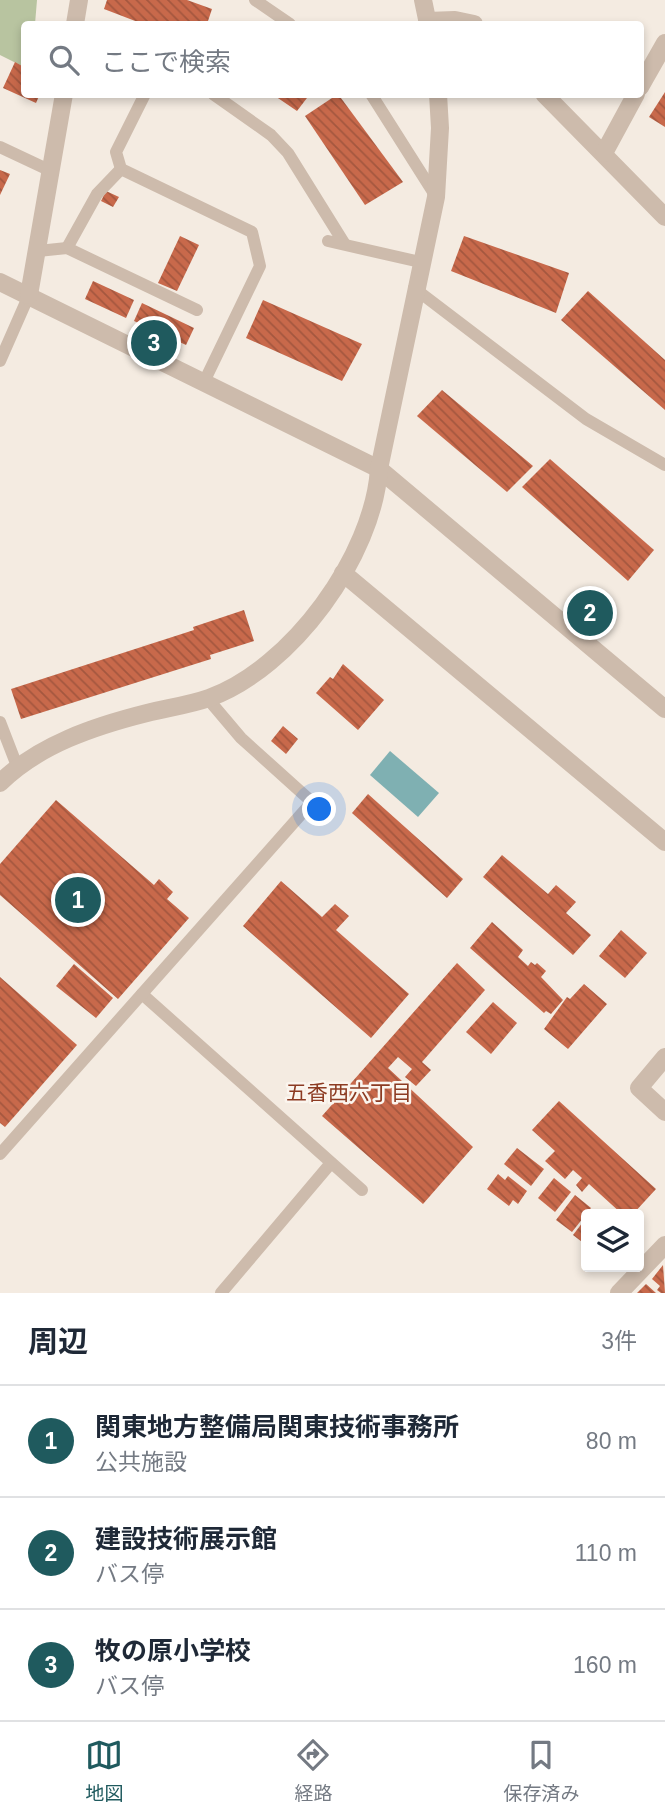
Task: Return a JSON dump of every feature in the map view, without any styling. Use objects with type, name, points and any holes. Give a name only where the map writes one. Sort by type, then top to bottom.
[{"type":"street","points":[[76,21],[79,0]]},
{"type":"street","points":[[423,0],[428,21]]},
{"type":"street","points":[[644,80],[665,43]]},
{"type":"street","points":[[29,295],[63,98]]},
{"type":"street","points":[[0,783],[17,766],[61,741],[143,714],[208,699],[232,688],[257,672],[296,637],[343,573],[374,506],[414,288],[436,197],[440,128],[438,98]]},
{"type":"street","points":[[548,98],[665,217]]},
{"type":"street","points":[[604,153],[634,98]]},
{"type":"street","points":[[0,282],[379,469],[665,709]]},
{"type":"street","points":[[343,573],[665,842]]},
{"type":"street","points":[[665,1057],[639,1088],[665,1112]]},
{"type":"street","points":[[619,1293],[665,1245]]},
{"type":"lane","points":[[255,0],[286,21]]},
{"type":"lane","points":[[143,98],[116,152],[121,169],[253,232],[260,266],[204,382]]},
{"type":"lane","points":[[219,98],[271,135],[288,153],[344,243]]},
{"type":"lane","points":[[374,98],[436,197]]},
{"type":"lane","points":[[0,147],[51,171]]},
{"type":"lane","points":[[67,248],[97,194],[121,169]]},
{"type":"lane","points":[[328,241],[420,261]]},
{"type":"lane","points":[[38,251],[67,248],[197,310]]},
{"type":"lane","points":[[414,288],[586,419],[665,465]]},
{"type":"lane","points":[[0,361],[29,295]]},
{"type":"lane","points":[[0,1154],[312,803],[241,738],[208,699]]},
{"type":"lane","points":[[0,722],[17,766]]},
{"type":"lane","points":[[142,994],[362,1190]]},
{"type":"lane","points":[[221,1293],[331,1163]]},
{"type":"green space","points":[[0,0],[37,0],[35,21],[21,21],[21,66],[0,55]]},
{"type":"water","points":[[390,751],[439,793],[418,817],[370,775]]},
{"type":"building","points":[[107,0],[187,0],[212,9],[208,21],[135,21],[104,9]]},
{"type":"building","points":[[15,62],[21,65],[21,96],[3,88]]},
{"type":"building","points":[[665,92],[665,127],[649,117]]},
{"type":"building","points":[[25,98],[38,98],[36,103]]},
{"type":"building","points":[[278,98],[307,98],[297,111]]},
{"type":"building","points":[[332,98],[341,98],[403,182],[365,205],[305,116]]},
{"type":"building","points":[[0,170],[10,174],[0,195]]},
{"type":"building","points":[[106,191],[119,197],[113,207],[101,201]]},
{"type":"building","points":[[180,236],[199,245],[177,291],[158,283]]},
{"type":"building","points":[[464,236],[569,273],[556,313],[451,271]]},
{"type":"building","points":[[93,281],[134,300],[126,318],[85,299]]},
{"type":"building","points":[[588,291],[665,360],[665,410],[561,320]]},
{"type":"building","points":[[263,300],[362,344],[342,381],[246,338]]},
{"type":"building","points":[[142,303],[194,328],[186,345],[134,321]]},
{"type":"building","points":[[442,390],[533,466],[507,492],[417,416]]},
{"type":"building","points":[[550,459],[654,550],[628,581],[522,487]]},
{"type":"building","points":[[244,610],[254,641],[210,655],[211,659],[21,719],[11,689],[194,630],[193,627]]},
{"type":"building","points":[[343,664],[384,700],[358,730],[316,693],[330,677],[333,679]]},
{"type":"building","points":[[283,726],[298,739],[286,754],[271,741]]},
{"type":"building","points":[[368,794],[463,879],[447,898],[352,813]]},
{"type":"building","points":[[56,800],[154,885],[159,879],[173,892],[167,899],[189,918],[118,999],[0,895],[0,864]]},
{"type":"building","points":[[502,855],[548,894],[556,885],[576,902],[566,913],[591,935],[573,955],[483,877]]},
{"type":"building","points":[[281,881],[322,917],[335,904],[349,916],[336,930],[409,994],[371,1038],[243,926]]},
{"type":"building","points":[[492,922],[523,950],[518,957],[528,966],[531,962],[535,965],[537,963],[546,971],[541,977],[563,1000],[551,1014],[546,1011],[544,1013],[470,948]]},
{"type":"building","points":[[621,930],[647,953],[625,978],[599,956]]},
{"type":"building","points":[[457,963],[485,990],[422,1062],[431,1070],[416,1086],[405,1077],[412,1069],[398,1057],[388,1068],[473,1147],[423,1204],[322,1116]]},
{"type":"building","points":[[74,964],[113,998],[96,1018],[56,986]]},
{"type":"building","points":[[0,977],[77,1045],[5,1127],[0,1123]]},
{"type":"building","points":[[584,984],[607,1004],[568,1049],[544,1029],[567,997],[570,999]]},
{"type":"building","points":[[493,1002],[517,1023],[491,1054],[466,1032]]},
{"type":"building","points":[[559,1101],[656,1189],[638,1209],[616,1209],[589,1184],[582,1192],[576,1185],[582,1178],[573,1170],[565,1179],[545,1161],[555,1151],[532,1130]]},
{"type":"building","points":[[517,1148],[544,1169],[531,1186],[504,1164]]},
{"type":"building","points":[[498,1174],[505,1180],[508,1176],[527,1191],[518,1204],[513,1200],[509,1206],[487,1189]]},
{"type":"building","points":[[554,1178],[571,1192],[555,1212],[538,1198]]},
{"type":"building","points":[[575,1195],[591,1208],[581,1209],[581,1221],[572,1232],[556,1220]]},
{"type":"building","points":[[581,1225],[581,1241],[573,1235]]},
{"type":"building","points":[[663,1265],[665,1293],[661,1293],[657,1290],[660,1286],[652,1279]]},
{"type":"building","points":[[646,1284],[656,1293],[637,1293]]},
{"type":"place","name":"牧の原小学校","points":[[154,343]]},
{"type":"place","name":"建設技術展示館","points":[[590,613]]},
{"type":"place","name":"関東地方整備局関東技術事務所","points":[[78,900]]},
{"type":"district","name":"五香西六丁目","points":[[349,1092]]}]
